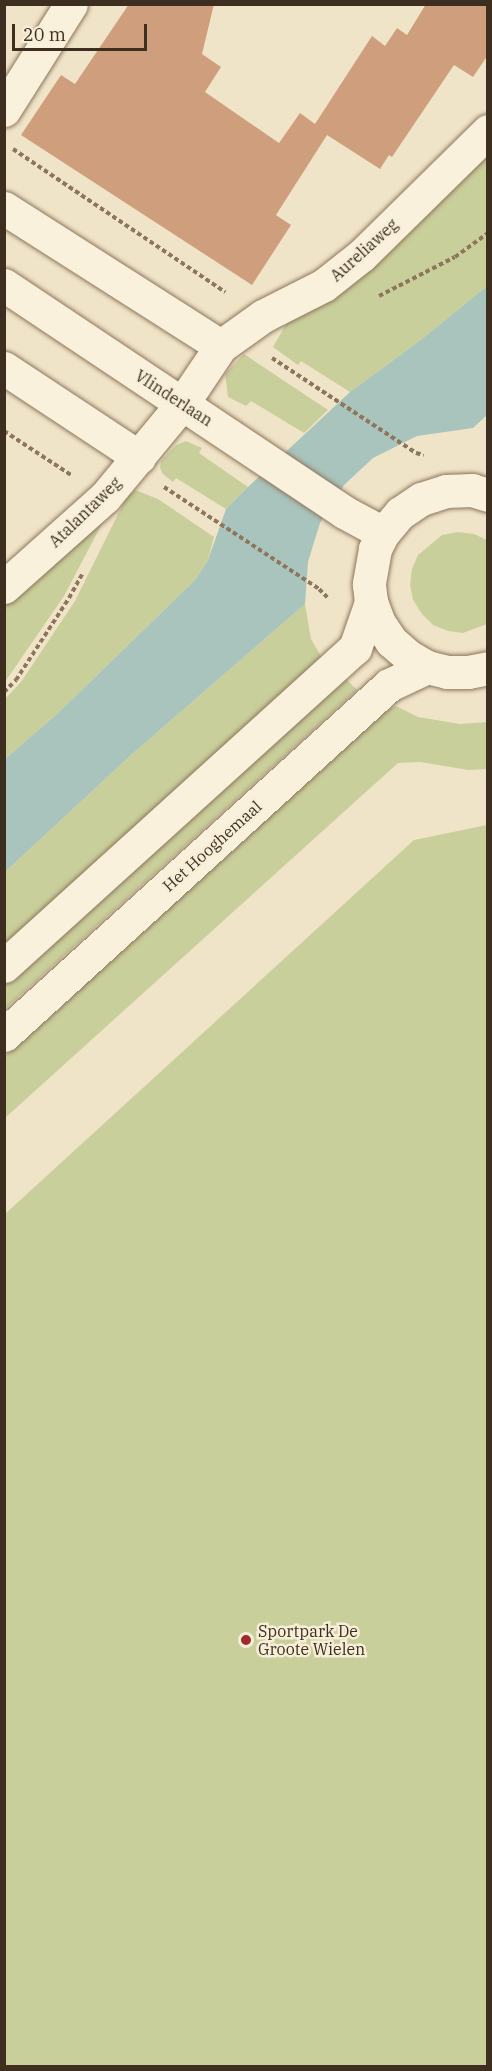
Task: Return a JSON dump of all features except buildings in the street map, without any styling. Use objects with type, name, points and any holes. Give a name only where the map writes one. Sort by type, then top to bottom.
[{"type":"street","points":[[4,110],[71,4]]},
{"type":"street","name":"Aureliaweg","points":[[182,404],[221,346],[263,315],[324,285],[362,255],[488,131]]},
{"type":"street","points":[[4,208],[221,346]]},
{"type":"street","name":"Vlinderlaan","points":[[4,285],[344,512],[383,533]]},
{"type":"street","points":[[4,368],[139,457]]},
{"type":"street","name":"Atalantaweg","points":[[4,587],[105,497],[182,404]]},
{"type":"street","points":[[488,495],[472,490],[446,491],[421,499],[400,513],[383,533],[370,566],[371,602],[379,623],[391,641],[408,656],[427,667],[447,672],[468,672],[488,668]]},
{"type":"street","points":[[4,966],[355,648],[371,602]]},
{"type":"street","name":"Het Hooghemaal","points":[[4,1035],[389,685],[427,667]]},
{"type":"path","points":[[4,144],[263,315]]},
{"type":"path","points":[[289,368],[416,453]]},
{"type":"path","points":[[4,431],[105,497]]},
{"type":"path","points":[[164,486],[319,589]]},
{"type":"path","points":[[4,692],[16,680],[52,626],[85,568]]},
{"type":"green space","points":[[487,144],[487,286],[422,339],[350,392],[301,361],[298,365],[273,347],[289,319]]},
{"type":"green space","points":[[244,354],[328,410],[304,433],[251,401],[246,406],[228,397],[225,374]]},
{"type":"green space","points":[[186,441],[202,448],[199,453],[248,487],[226,509],[176,478],[173,482],[163,474],[160,468],[161,461],[176,445]]},
{"type":"green space","points":[[135,490],[158,499],[214,537],[208,560],[195,580],[56,715],[5,759],[4,700],[21,682],[75,601],[126,498]]},
{"type":"green space","points":[[104,520],[64,596],[5,682],[5,606],[95,522]]},
{"type":"green space","points":[[458,532],[474,534],[487,540],[487,624],[463,633],[448,631],[433,625],[413,600],[410,585],[412,569],[418,555],[442,535]]},
{"type":"green space","points":[[305,604],[311,639],[322,658],[5,947],[5,872],[131,755]]},
{"type":"green space","points":[[343,676],[357,690],[5,1009],[4,982]]},
{"type":"green space","points":[[396,706],[418,717],[460,724],[487,722],[487,769],[468,770],[420,762],[398,763],[5,1118],[5,1056],[383,712]]},
{"type":"green space","name":"Sportpark De Groote Wielen","points":[[487,825],[487,2066],[5,2066],[5,1214],[414,840]]},
{"type":"water","points":[[487,286],[487,415],[473,428],[417,436],[373,458],[344,485],[320,523],[308,562],[305,604],[131,755],[5,872],[5,759],[56,715],[195,580],[208,560],[226,509],[248,487],[350,392],[422,339]]},
{"type":"place","name":"Sportpark De Groote Wielen","points":[[246,1640]]}]
